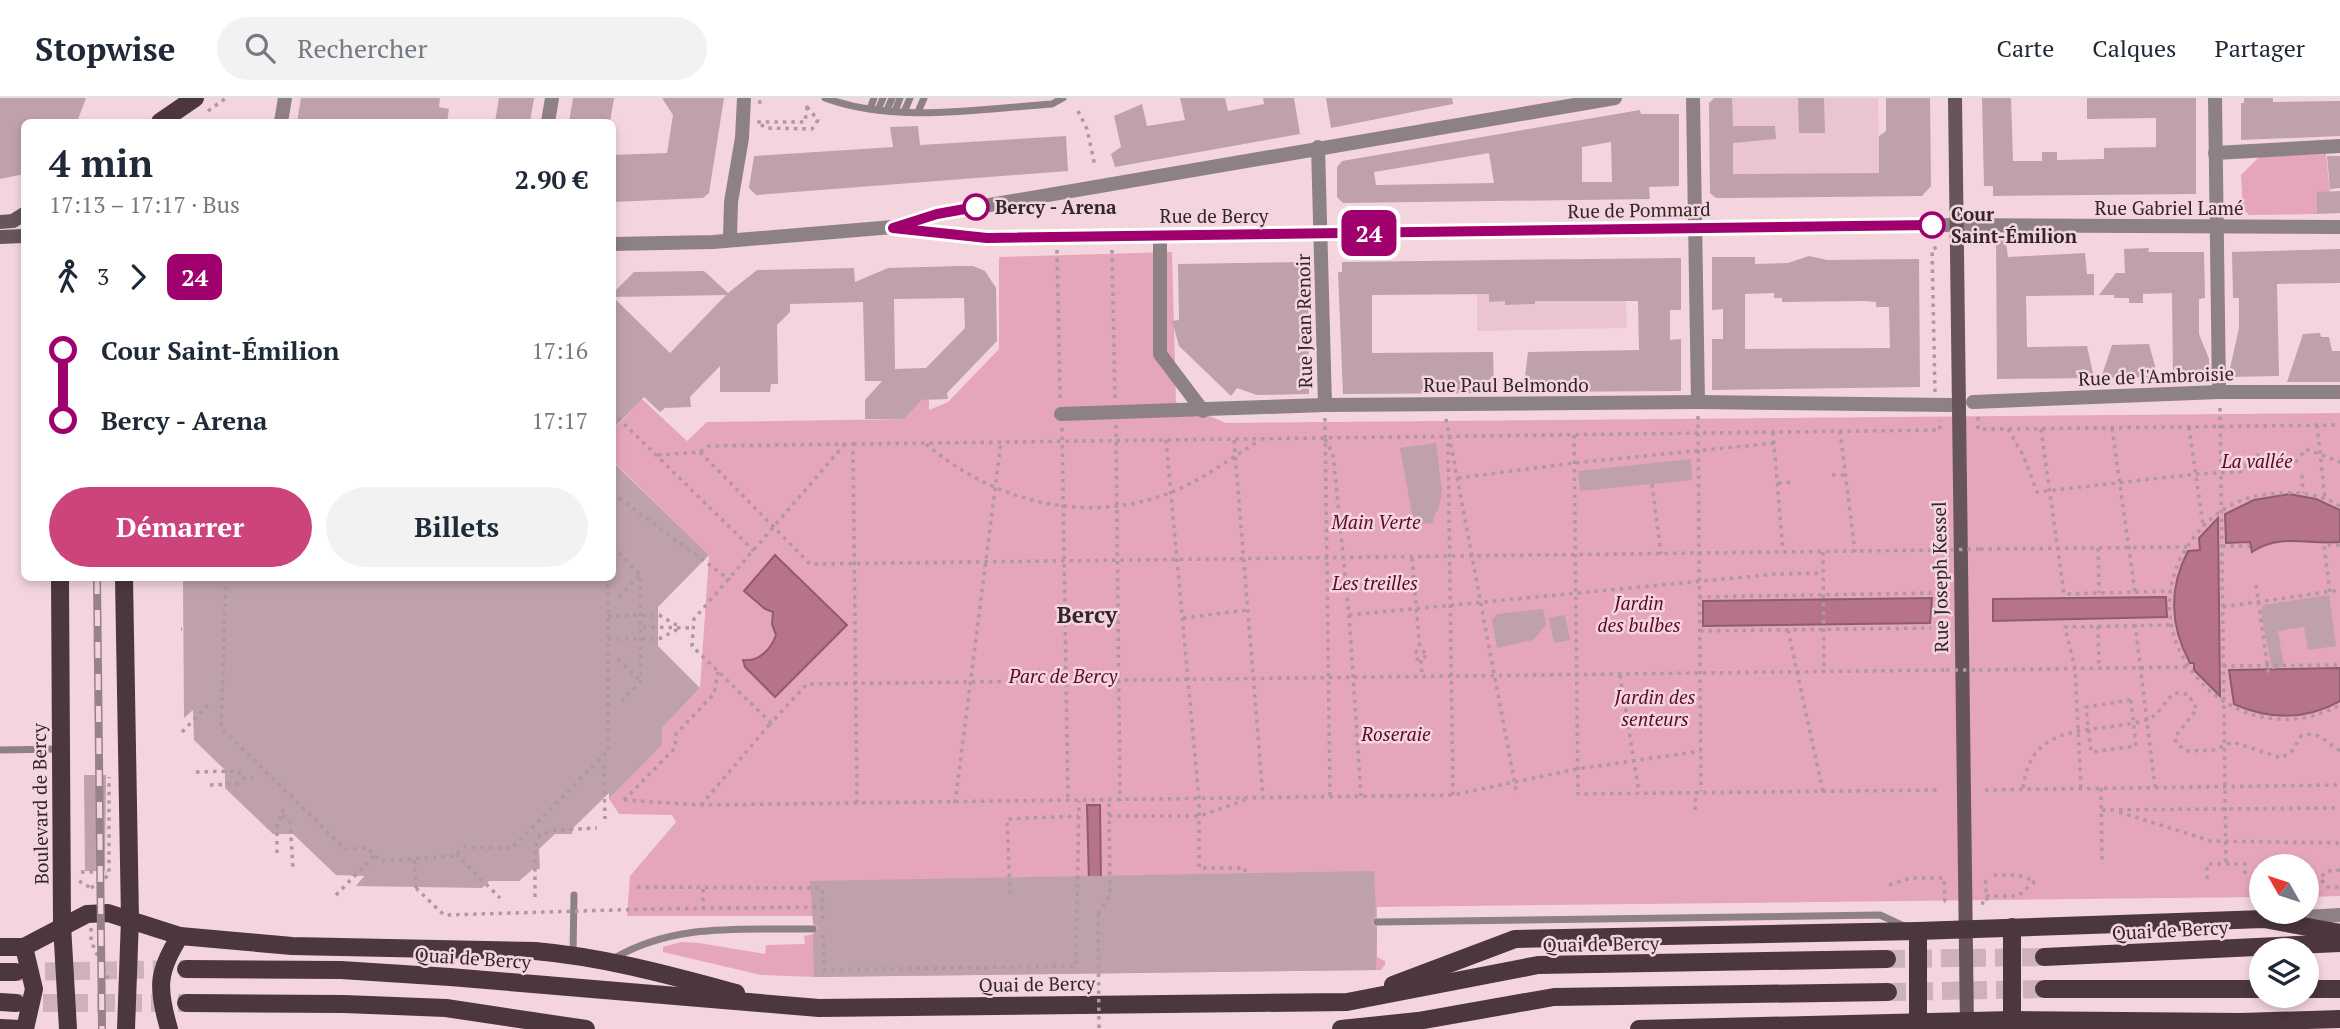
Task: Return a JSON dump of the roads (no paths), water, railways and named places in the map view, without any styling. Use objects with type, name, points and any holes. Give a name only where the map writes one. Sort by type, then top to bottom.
[{"type":"main road","points":[[167,119],[195,98]]},
{"type":"main road","name":"Rue Joseph Kessel","points":[[1955,98],[1967,1025]]},
{"type":"main road","points":[[0,222],[13,221],[21,216]]},
{"type":"main road","points":[[0,237],[21,238]]},
{"type":"main road","name":"Boulevard de Bercy","points":[[60,581],[62,925],[68,1029]]},
{"type":"main road","points":[[124,581],[130,919],[125,1029]]},
{"type":"main road","points":[[0,947],[24,947],[62,925],[92,914],[108,913],[180,936],[292,946],[573,954],[612,961],[780,1004]]},
{"type":"main road","points":[[1347,1002],[1515,939],[1918,931],[2249,919]]},
{"type":"main road","points":[[2291,924],[2340,933]]},
{"type":"main road","points":[[2012,927],[2012,1020]]},
{"type":"main road","points":[[1918,931],[1918,1022]]},
{"type":"main road","points":[[169,1029],[160,985],[163,966],[180,936]]},
{"type":"main road","name":"Quai de Bercy","points":[[2044,957],[2340,943]]},
{"type":"main road","points":[[0,1028],[23,1029],[34,989],[24,947]]},
{"type":"main road","name":"Quai de Bercy","points":[[186,969],[355,971],[819,1008],[1347,1002],[1538,965],[1887,959]]},
{"type":"main road","points":[[2044,989],[2249,989]]},
{"type":"main road","points":[[2319,989],[2339,989]]},
{"type":"main road","points":[[1341,1029],[1425,1025],[1554,997],[1888,992]]},
{"type":"main road","points":[[186,1003],[446,1008],[586,1029]]},
{"type":"main road","points":[[1639,1029],[1918,1022],[1967,1025],[2012,1020],[2151,1025],[2340,1019]]},
{"type":"street","points":[[282,119],[285,98]]},
{"type":"street","points":[[548,119],[552,98]]},
{"type":"street","name":"Rue de Bercy","points":[[893,228],[937,214],[1615,98]]},
{"type":"street","points":[[1693,98],[1698,402]]},
{"type":"street","points":[[2215,98],[2219,392]]},
{"type":"street","points":[[730,238],[731,202],[751,100]]},
{"type":"street","points":[[2215,153],[2340,146]]},
{"type":"street","points":[[1318,147],[1322,235]]},
{"type":"street","name":"Rue de Pommard","points":[[1322,235],[1956,226]]},
{"type":"street","name":"Rue Gabriel Lamé","points":[[1956,226],[2340,227]]},
{"type":"street","name":"Rue de Bercy","points":[[616,244],[713,242],[730,238],[893,228],[987,238],[1322,235]]},
{"type":"street","name":"Rue Jean Renoir","points":[[1322,235],[1325,405]]},
{"type":"street","points":[[1160,236],[1160,354],[1203,411]]},
{"type":"street","name":"Rue de l'Ambroisie","points":[[1976,402],[2219,392],[2340,393]]},
{"type":"street","name":"Rue Paul Belmondo","points":[[1061,414],[1325,405],[1698,402],[1945,405]]},
{"type":"street","points":[[2319,916],[2340,915]]},
{"type":"lane","points":[[825,98],[904,112],[1052,104],[1063,98]]},
{"type":"lane","points":[[874,98],[882,110]]},
{"type":"lane","points":[[882,110],[883,98]]},
{"type":"lane","points":[[882,110],[892,98]]},
{"type":"lane","points":[[882,110],[900,98]]},
{"type":"lane","points":[[904,112],[910,98]]},
{"type":"lane","points":[[918,112],[924,98]]},
{"type":"lane","points":[[0,750],[60,748]]},
{"type":"lane","points":[[573,954],[574,895]]},
{"type":"lane","points":[[1377,922],[1880,915],[1918,931]]},
{"type":"lane","points":[[612,961],[654,939],[693,930],[813,929]]},
{"type":"tunnel","points":[[1887,959],[2044,957]]},
{"type":"tunnel","points":[[18,972],[186,969]]},
{"type":"tunnel","points":[[1888,992],[2044,989]]},
{"type":"tunnel","points":[[16,1003],[186,1003]]},
{"type":"railway","points":[[97,581],[102,1029]]},
{"type":"place","name":"Bercy - Arena","points":[[976,207]]},
{"type":"place","name":"Cour Saint-Émilion","points":[[1932,225]]},
{"type":"district","name":"Bercy","points":[[1087,615]]},
{"type":"park label","name":"La vallée","points":[[2257,461]]},
{"type":"park label","name":"Main Verte","points":[[1376,522]]},
{"type":"park label","name":"Les treilles","points":[[1375,583]]},
{"type":"park label","name":"Jardin des bulbes","points":[[1639,614]]},
{"type":"park label","name":"Parc de Bercy","points":[[1063,676]]},
{"type":"park label","name":"Jardin des senteurs","points":[[1655,708]]},
{"type":"park label","name":"Roseraie","points":[[1396,734]]}]
